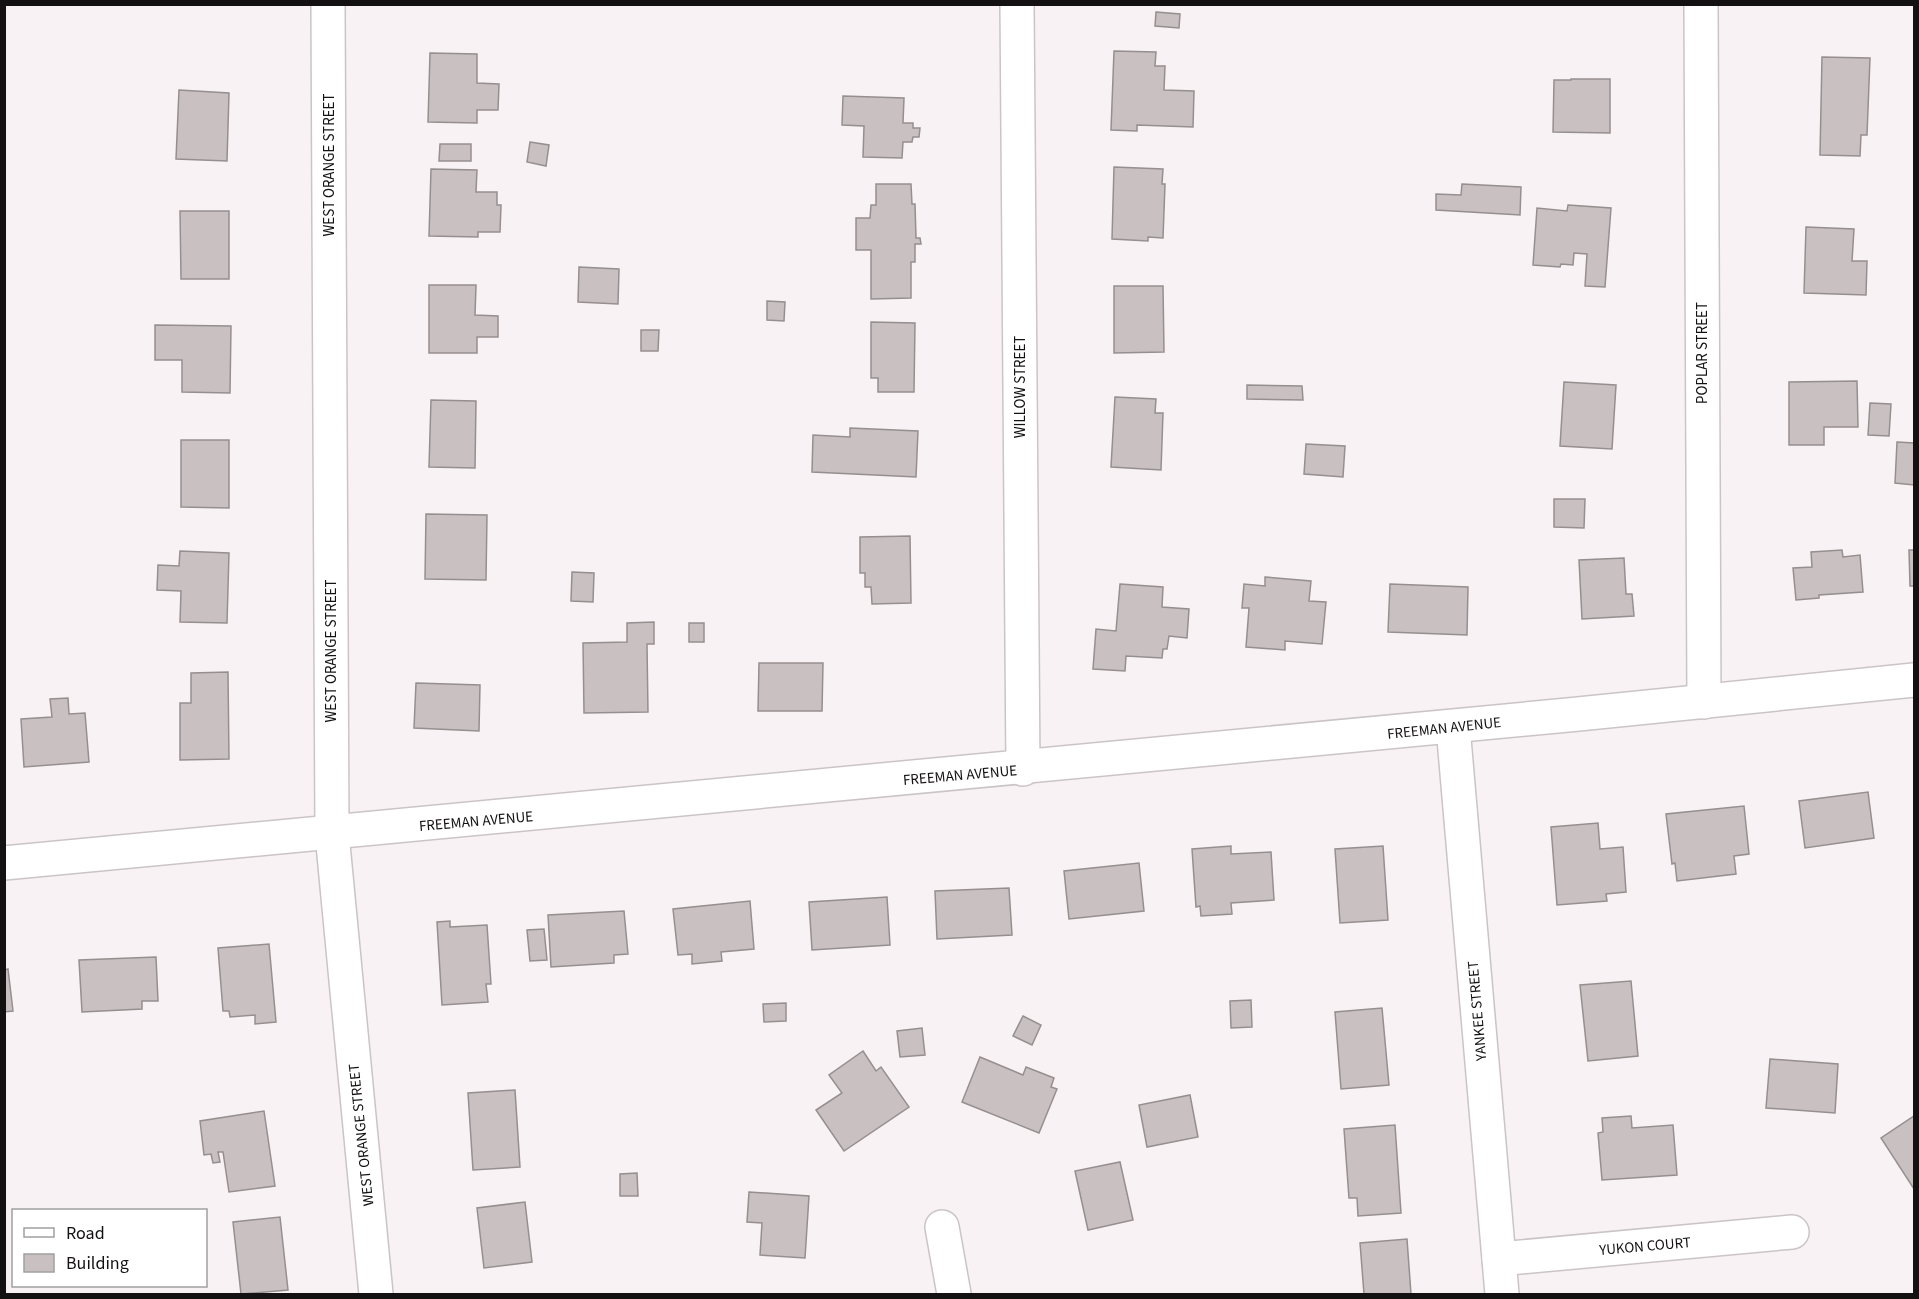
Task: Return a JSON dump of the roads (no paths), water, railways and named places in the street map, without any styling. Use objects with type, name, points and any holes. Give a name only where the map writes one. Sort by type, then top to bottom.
[{"type":"street","name":"WEST ORANGE STREET","points":[[328,4],[332,834],[376,1294]]},
{"type":"street","name":"WILLOW STREET","points":[[1017,4],[1023,768]]},
{"type":"street","name":"POPLAR STREET","points":[[1701,4],[1704,702]]},
{"type":"street","name":"FREEMAN AVENUE","points":[[4,863],[1453,727],[1914,680]]},
{"type":"street","name":"YANKEE STREET","points":[[1453,727],[1502,1294]]},
{"type":"street","points":[[942,1227],[954,1294]]},
{"type":"street","name":"YUKON COURT","points":[[1498,1259],[1792,1232]]}]
